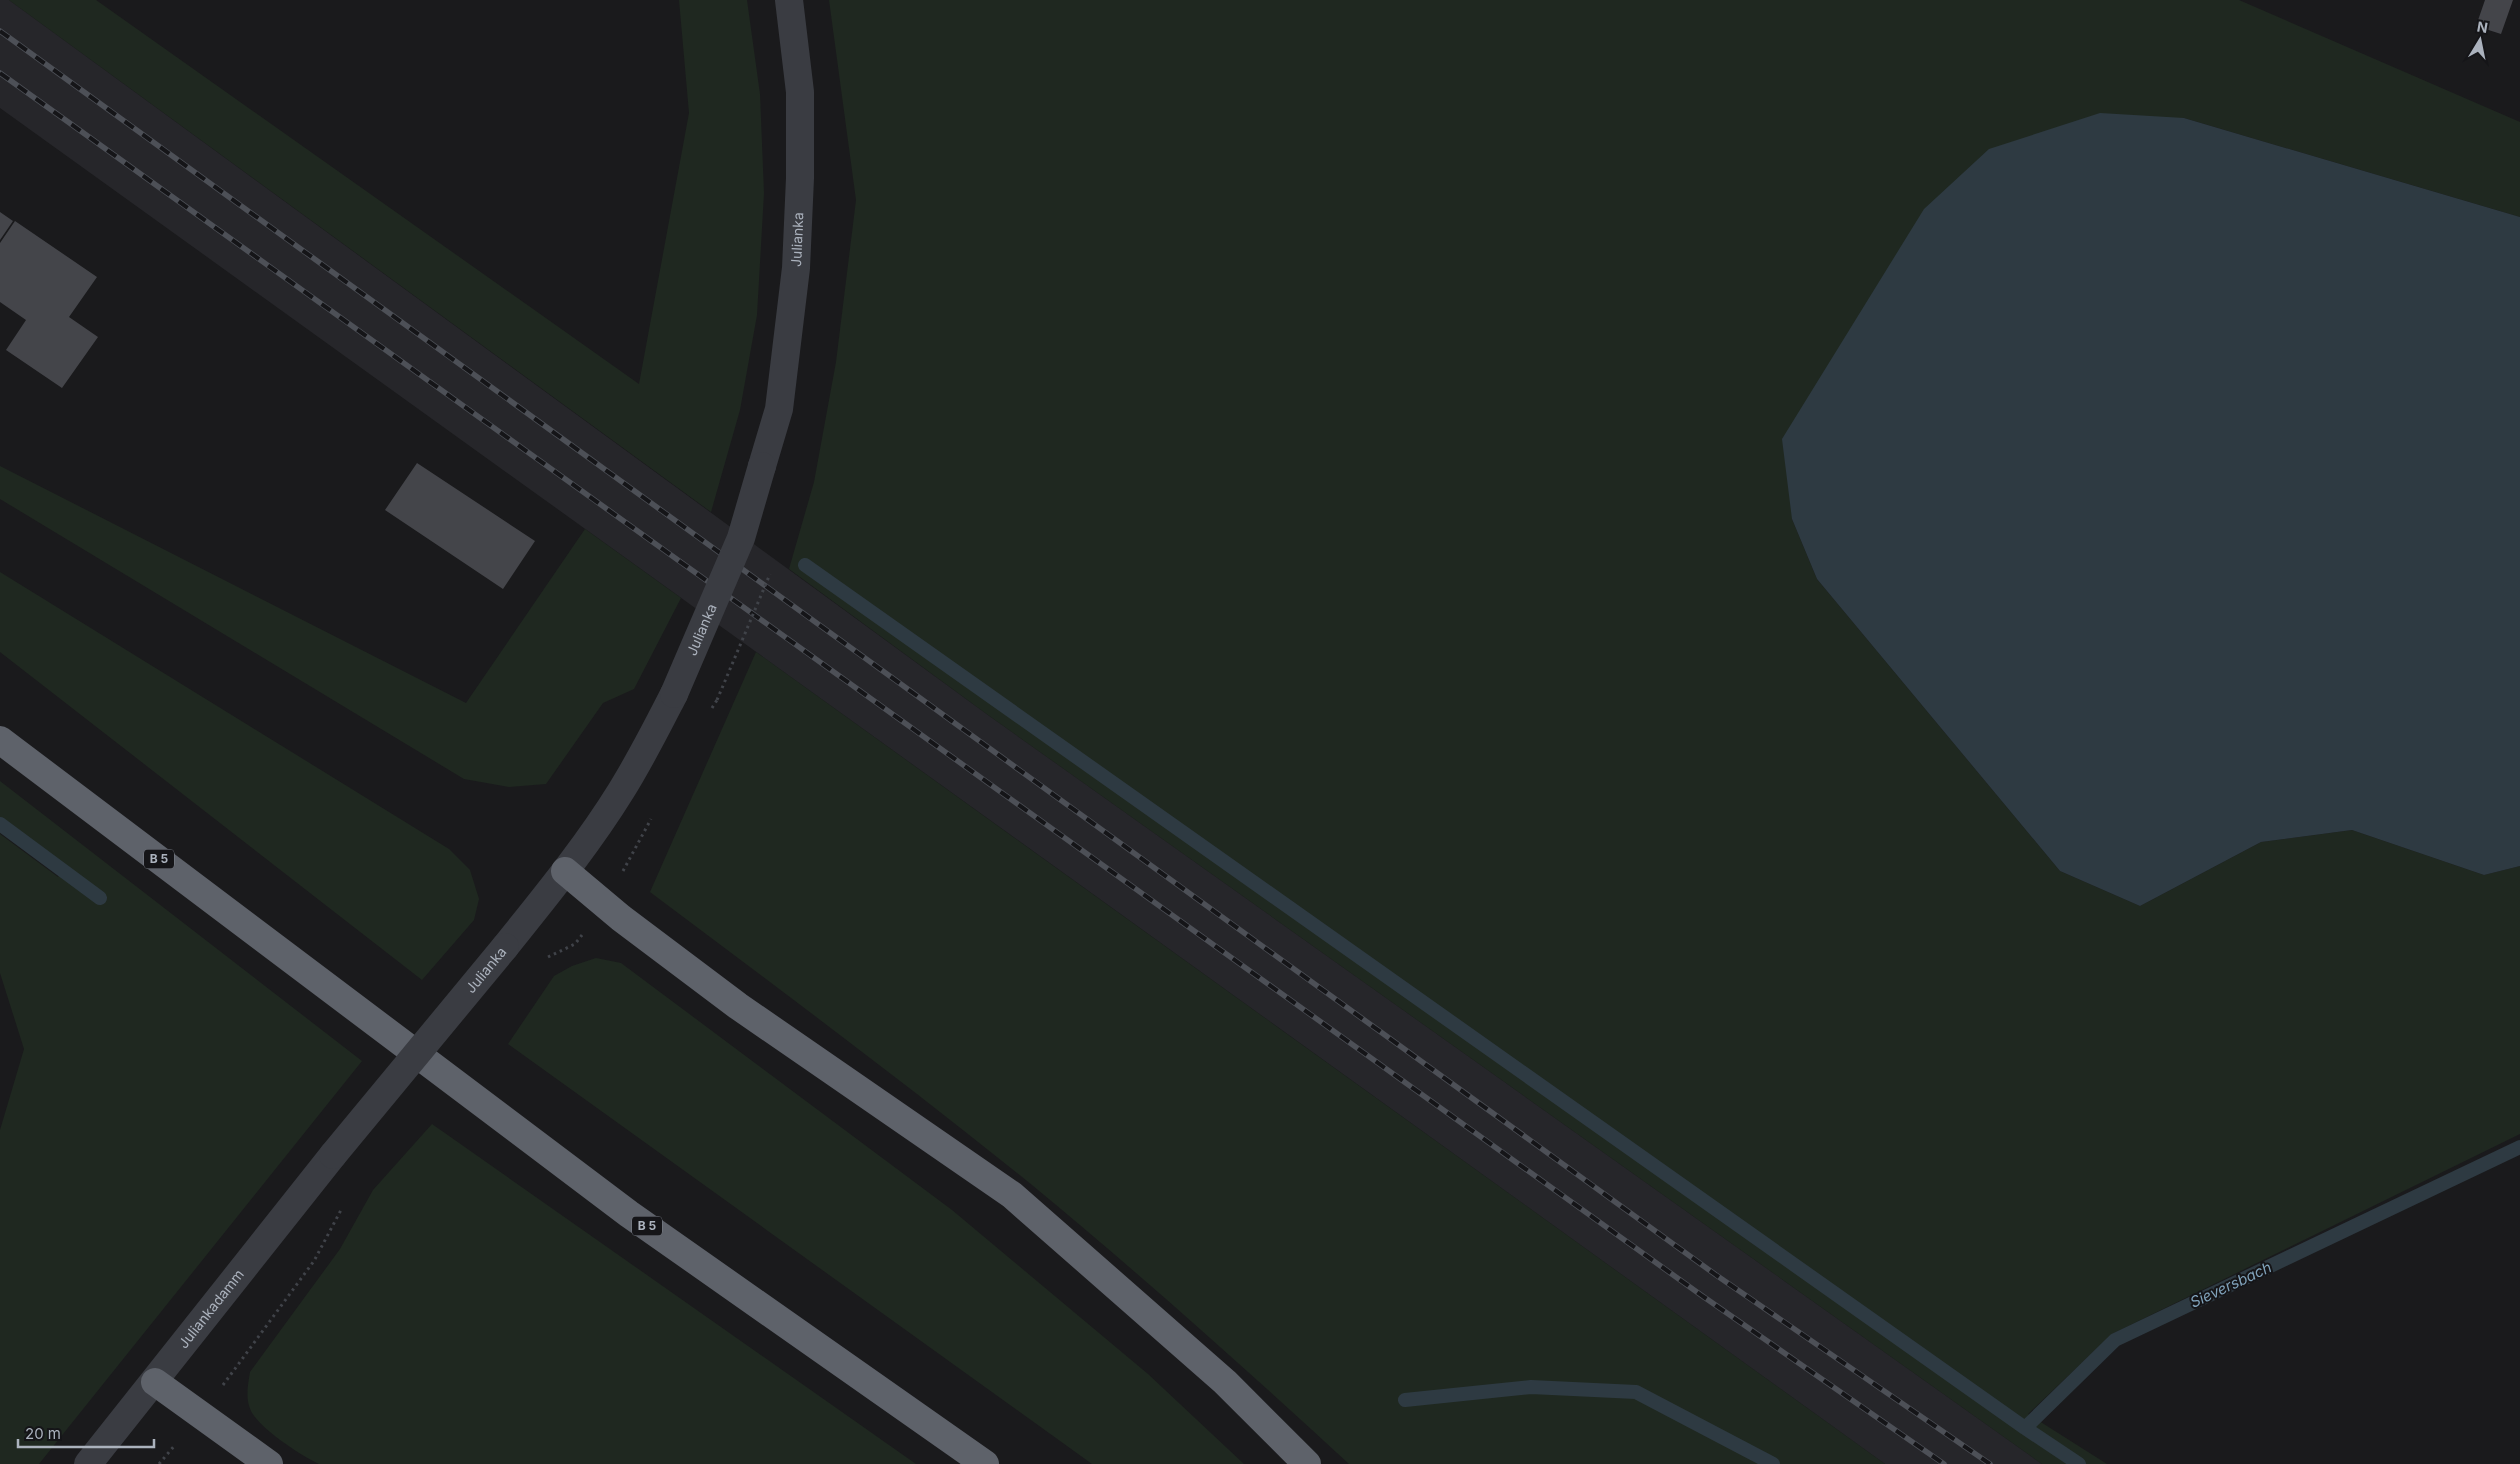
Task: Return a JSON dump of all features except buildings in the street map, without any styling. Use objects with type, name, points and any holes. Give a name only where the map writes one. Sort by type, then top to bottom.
[{"type":"highway","name":"B 5","points":[[0,740],[629,1214],[985,1464]]},
{"type":"highway","points":[[565,871],[621,918],[738,1006],[1012,1195],[1225,1382],[1307,1464]]},
{"type":"highway","points":[[155,1382],[269,1464]]},
{"type":"street","name":"Julianka","points":[[333,1155],[505,948],[565,871],[621,792],[649,746],[674,694],[741,538],[778,409],[796,268],[800,178],[800,92],[789,0]]},
{"type":"street","name":"Juliankadamm","points":[[88,1464],[155,1382],[333,1155]]},
{"type":"path","points":[[159,1464],[201,1415],[314,1261],[343,1206]]},
{"type":"shaded area","points":[[0,0],[9,0],[988,715],[2042,1464],[1885,1464],[0,108]]},
{"type":"shaded area","points":[[9,0],[96,0],[639,384],[689,113],[679,0],[747,0],[760,94],[764,193],[757,315],[740,410],[711,512]]},
{"type":"shaded area","points":[[829,0],[2239,0],[2520,122],[2520,217],[2184,118],[1792,519],[1817,579],[2060,871],[2140,906],[2261,842],[2352,830],[2484,875],[2520,866],[2520,1134],[2112,1334],[2028,1414],[2107,1464],[2042,1464],[988,715],[789,569],[814,482],[836,362],[856,200]]},
{"type":"shaded area","points":[[2100,113],[2184,118],[2520,217],[2520,866],[2484,875],[2352,830],[2261,842],[2140,906],[2060,871],[1817,579],[1792,519],[1782,439],[1924,209],[1989,149]]},
{"type":"shaded area","points":[[0,466],[466,703],[585,529],[681,598],[634,689],[603,703],[546,784],[509,787],[464,779],[0,499]]},
{"type":"shaded area","points":[[0,572],[449,849],[470,870],[479,899],[474,920],[422,980],[0,652]]},
{"type":"shaded area","points":[[756,652],[1885,1464],[1349,1464],[1193,1323],[1032,1185],[890,1073],[650,892]]},
{"type":"shaded area","points":[[0,781],[362,1061],[39,1464],[0,1464],[0,1130],[24,1049],[0,973],[0,834],[58,877],[65,868],[0,819]]},
{"type":"shaded area","points":[[596,958],[621,963],[952,1210],[1148,1374],[1244,1464],[1092,1464],[508,1044],[554,976],[572,966]]},
{"type":"shaded area","points":[[432,1124],[916,1464],[319,1464],[281,1441],[263,1426],[251,1411],[248,1397],[250,1372],[340,1249],[373,1190]]},
{"type":"waterway","points":[[805,565],[2025,1428],[2079,1464]]},
{"type":"waterway","points":[[0,824],[100,898]]},
{"type":"waterway","name":"Sieversbach","points":[[2025,1428],[2115,1340],[2520,1147]]},
{"type":"waterway","points":[[1405,1400],[1531,1387],[1636,1392],[1773,1464]]},
{"type":"railway","points":[[0,31],[1716,1275],[1990,1464]]},
{"type":"railway","points":[[0,73],[1701,1295],[1944,1464]]}]
